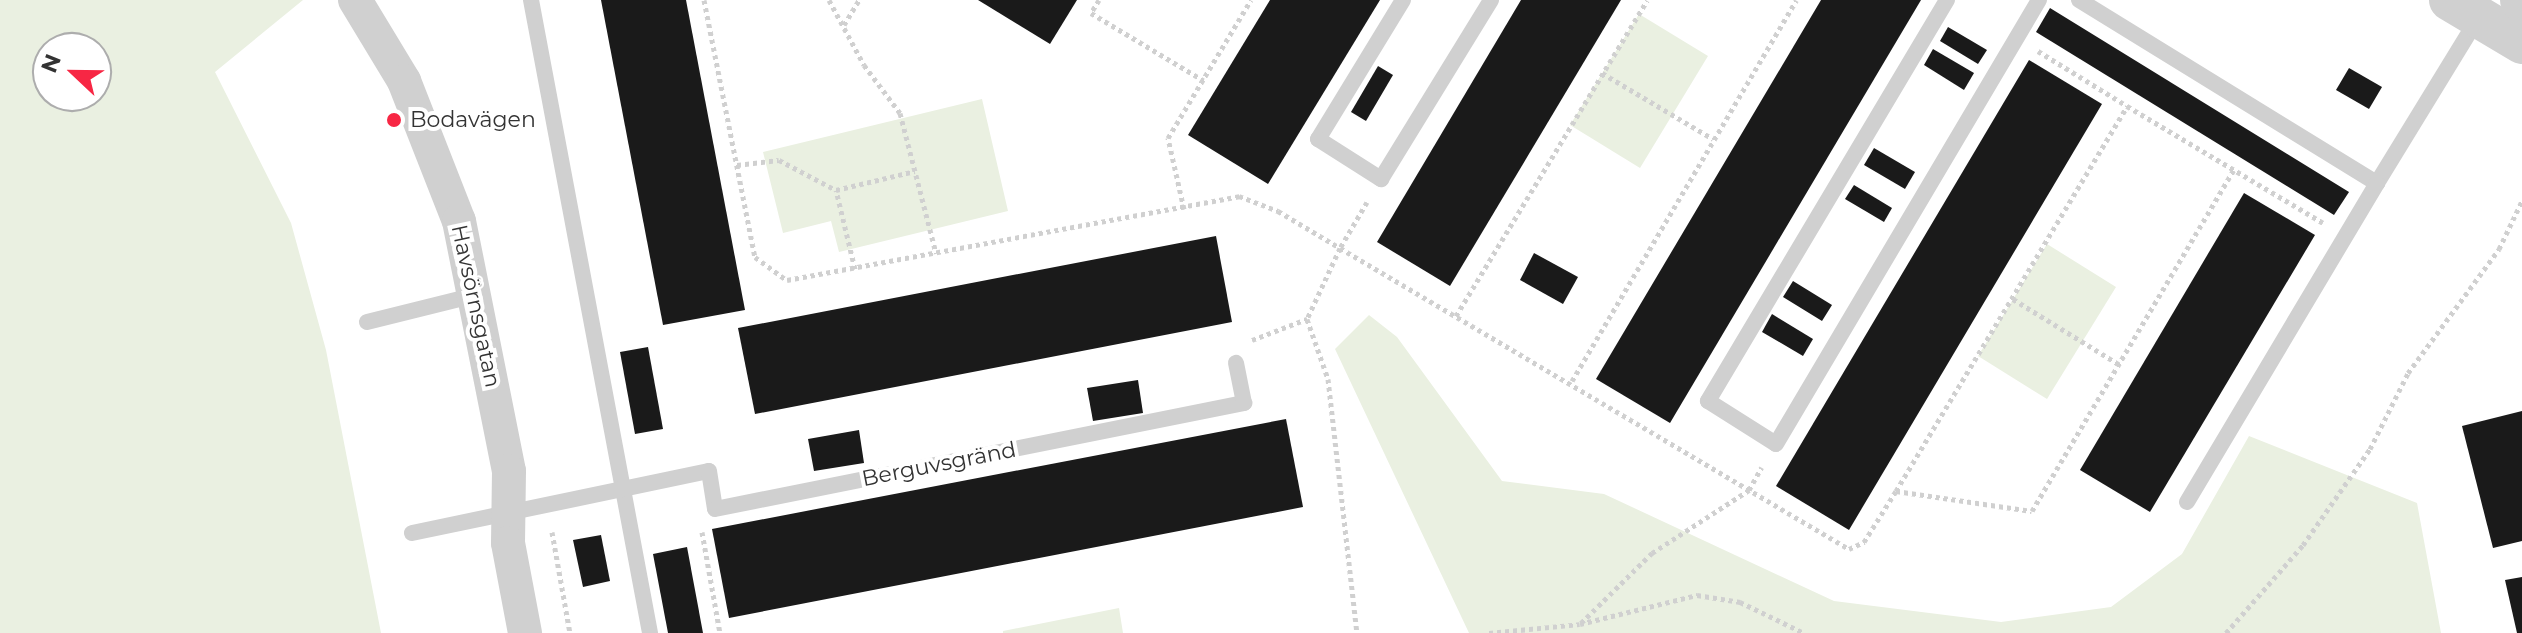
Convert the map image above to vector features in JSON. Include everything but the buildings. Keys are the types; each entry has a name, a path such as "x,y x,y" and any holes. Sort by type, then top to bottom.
{"street":[{"name":"Havsörnsgatan","path":"355,0 404,81 459,221 509,471 508,543 525,633"},
{"path":"2473,6 2522,43"}],"lane":[{"path":"531,0 650,633"},
{"path":"1403,0 1318,139 1381,179 1491,0"},
{"path":"1947,0 1708,401 1776,444 2039,0"},
{"path":"2079,0 2377,183"},
{"path":"2187,502 2377,183 2473,6"},
{"path":"367,322 476,295"},
{"name":"Berguvsgränd","path":"715,509 1244,403 1236,363"},
{"path":"412,533 709,471 715,509"}],"path":[{"path":"704,0 755,257 787,280 1184,209 1239,196 1278,211 1572,381 1849,549 1864,542 2127,106"},
{"path":"829,0 900,113 936,253"},
{"path":"844,25 859,0"},
{"path":"1099,0 1091,13 1203,80"},
{"path":"1184,209 1168,138 1251,0"},
{"path":"1456,316 1647,0"},
{"path":"1572,381 1796,0"},
{"path":"2017,38 2344,236"},
{"path":"1602,73 1713,139"},
{"path":"737,165 779,160 836,190 915,171"},
{"path":"1896,491 2032,511 2234,170"},
{"path":"1357,633 1328,379 1307,319 1340,248 1381,179"},
{"path":"836,190 855,269"},
{"path":"2226,633 2303,545 2370,449 2408,373 2499,249 2522,201"},
{"path":"2013,299 2120,365"},
{"path":"1236,363 1253,338 1307,319"},
{"path":"1580,624 1652,553 1749,490"},
{"path":"715,509 701,528 720,633"},
{"path":"1489,633 1580,624 1697,595 1740,602 1804,633"}],"green space":[{"path":"0,0 303,0 215,72 291,223 326,350 381,633 0,633"},
{"path":"1639,14 1708,56 1640,168 1570,125"},
{"path":"982,99 1008,211 839,252 831,221 783,233 763,152"},
{"path":"2047,244 2116,287 2047,399 1978,356"},
{"path":"1369,315 1397,337 1502,481 1604,494 1834,601 2001,622 2111,607 2182,554 2249,436 2417,503 2441,633 1469,633 1335,349"},
{"path":"1119,608 1123,633 1003,633 1003,631"}],"place":[{"name":"Bodavägen","path":"394,120"}]}
